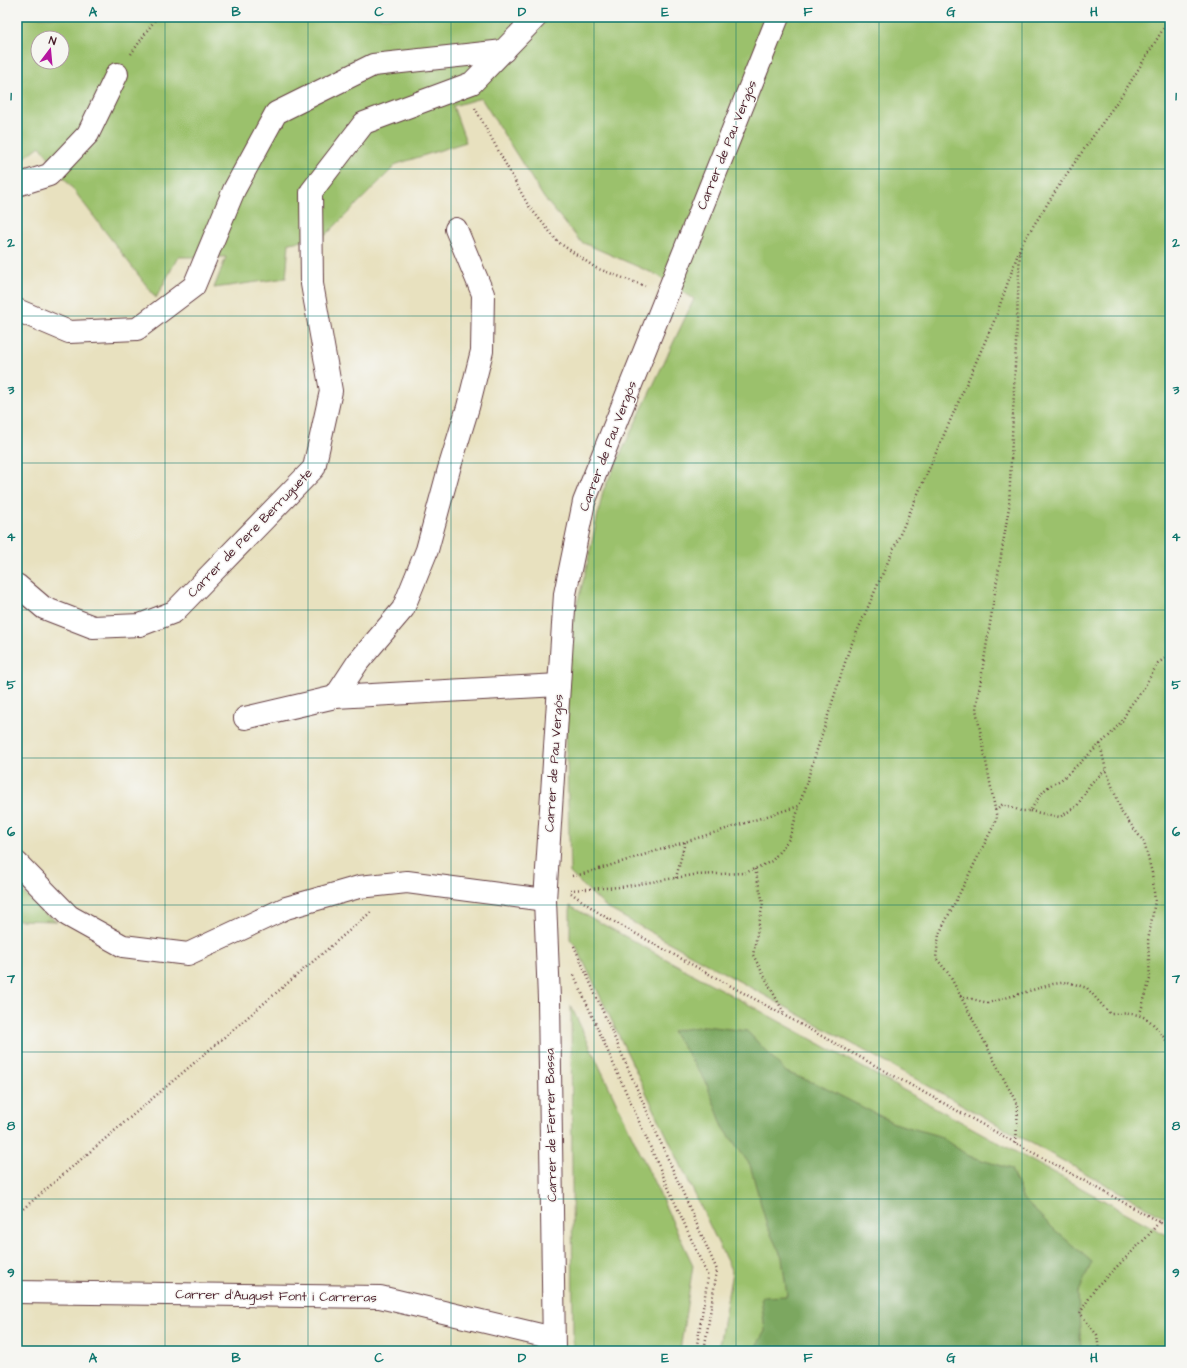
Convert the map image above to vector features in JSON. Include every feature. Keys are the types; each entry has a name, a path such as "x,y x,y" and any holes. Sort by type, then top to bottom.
{"street":[{"name":"Carrer de Pere Berruguete","path":"17,585 44,608 93,627 140,625 174,612 314,468 331,391 312,284 311,192 364,123 472,83 536,17"},
{"name":"Carrer de Pau Vergós","path":"545,900 565,594 584,502 778,17"},
{"path":"17,310 69,332 136,329 194,286 234,190 276,113 373,65 504,51"},
{"path":"17,185 49,176 88,134 118,74"},
{"path":"335,697 358,662 403,609 427,550 468,407 482,351 483,294 456,229"},
{"path":"245,718 335,697 558,685"},
{"path":"17,863 69,916 123,946 188,954 286,908 359,888 407,882 545,900"},
{"name":"Carrer de Ferrer Bassa","path":"545,900 549,998 554,1345"},
{"name":"Carrer d'August Font i Carreras","path":"17,1292 380,1297 554,1345"}],"path":[{"path":"118,74 158,17"},
{"path":"1170,18 1128,86 1064,178 1021,245 995,319 849,650 789,839 772,861 745,873 693,876 621,887 567,891 602,915 1170,1228"},
{"path":"463,86 528,205 558,242 596,268 667,294"},
{"path":"1016,1143 1018,1106 949,974 936,958 939,934 997,818 976,709 1009,507 1021,245"},
{"path":"1030,811 1043,791 1051,784 1061,780 1100,744 1122,721 1158,663 1170,655"},
{"path":"1100,744 1106,770 1122,813 1144,842 1152,873 1155,901 1148,941 1150,979 1140,1014"},
{"path":"995,810 1003,804 1021,811 1030,811 1060,817 1077,806 1091,783 1106,770"},
{"path":"567,876 583,874 799,806"},
{"path":"676,878 685,842"},
{"path":"755,869 763,902 753,955 785,1015"},
{"path":"17,1214 377,907"},
{"path":"573,942 574,949 717,1270 704,1351"},
{"path":"574,974 708,1277 696,1351"},
{"path":"960,996 988,1003 1053,984 1068,982 1088,988 1110,1014 1140,1014 1156,1026 1169,1045 1168,1073 1170,1079"},
{"path":"1170,1128 1170,1147"},
{"path":"1099,1351 1097,1335 1080,1313 1096,1287 1142,1242 1159,1222"}],"green space":[{"path":"17,17 1170,17 1170,1220 607,908 570,873 565,686 573,619 585,574 603,491 694,299 657,275 581,242 544,198 481,98 453,106 466,142 397,164 323,238 289,243 286,278 214,288 226,257 178,257 156,298 40,146 17,163"},
{"path":"17,886 43,913 57,921 17,920"},
{"path":"570,906 1170,1237 1170,1351 718,1351 732,1272 577,948 570,939"},
{"path":"571,1006 693,1265 680,1351 573,1351"},
{"path":"705,1026 747,1031 786,1072 819,1085 894,1123 939,1136 969,1156 1011,1169 1023,1199 1056,1231 1092,1262 1078,1293 1081,1351 753,1351 765,1331 761,1297 787,1296 782,1258 767,1226 750,1165 723,1127 705,1080 672,1031"}]}
